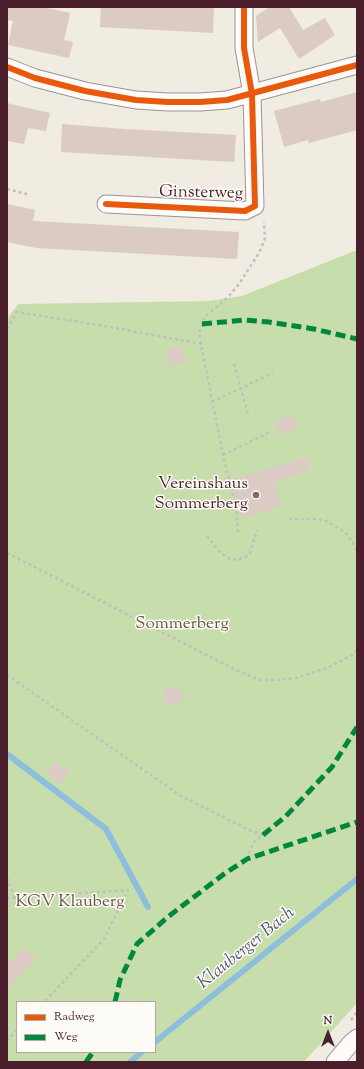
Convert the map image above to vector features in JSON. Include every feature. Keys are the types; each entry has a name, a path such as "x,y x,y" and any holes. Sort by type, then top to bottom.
{"street":[{"name":"Ginsterweg","path":"106,204 245,211 255,206 252,94 244,48 244,7"},
{"path":"7,67 35,78 92,93 136,100 200,102 227,100 357,65"},
{"path":"335,1062 357,1038"}],"path":[{"path":"7,189 30,195"},
{"path":"238,532 236,507 223,455 199,334 206,316 228,297 239,284 259,253 265,239 265,223 255,206"},
{"path":"7,329 17,312 202,344"},
{"path":"234,364 248,414"},
{"path":"212,402 273,374"},
{"path":"223,455 272,431"},
{"path":"289,520 316,519 326,521 345,532 357,550"},
{"path":"207,536 224,555 230,559 238,560 250,553 257,530"},
{"path":"7,553 240,672 260,680 296,678 327,668 352,655 357,650"},
{"path":"7,675 181,796 247,829 263,835 253,843 247,859"},
{"path":"7,878 15,898"},
{"path":"7,898 128,890 104,939 45,1001"},
{"path":"7,1040 16,1031"}],"green space":[{"name":"Sommerberg","path":"357,250 357,1003 304,1062 7,1062 7,319 18,304 209,301 242,296"}],"building":[{"path":"7,7 42,7 70,13 64,40 73,42 69,58 8,45 13,21 7,20"},
{"path":"101,7 214,7 213,33 100,27"},
{"path":"270,7 289,7 303,30 325,18 335,35 299,59 280,28 258,42 256,16"},
{"path":"357,92 357,130 309,143 308,140 284,147 274,111 320,99 321,102"},
{"path":"7,103 50,113 46,131 28,128 24,144 7,141"},
{"path":"62,124 236,135 234,162 61,152"},
{"path":"7,204 35,210 33,221 239,232 237,259 36,248 7,242"},
{"path":"182,346 185,364 169,366 166,349"},
{"path":"291,414 298,427 282,436 274,422"},
{"name":"Vereinshaus Sommerberg","path":"307,457 311,469 275,483 281,507 241,518 230,480"},
{"path":"168,685 185,693 178,708 161,700"},
{"path":"56,761 69,771 60,784 47,774"},
{"path":"25,947 36,958 7,989 7,964"}],"waterway":[{"path":"7,754 106,829 148,907"},
{"name":"Klauberger Bach","path":"156,1041 357,879"},
{"name":"Klauberger Bach","path":"130,1062 141,1053"}],"marked path":[{"path":"202,324 245,320 269,322 314,329 357,339"},
{"path":"263,835 286,816 332,767 357,727"},
{"path":"115,1001 120,980 137,944 169,916 224,874 247,859 357,822"},
{"path":"86,1062 92,1053"}],"cycle path":[{"path":"106,204 245,211 255,206 252,94 244,48 244,7"},
{"path":"7,67 35,78 85,91 136,100 200,102 227,100 357,65"}],"place":[{"name":"Vereinshaus Sommerberg","path":"256,495"}],"park label":[{"name":"KGV Klauberg","path":"70,903"}]}
